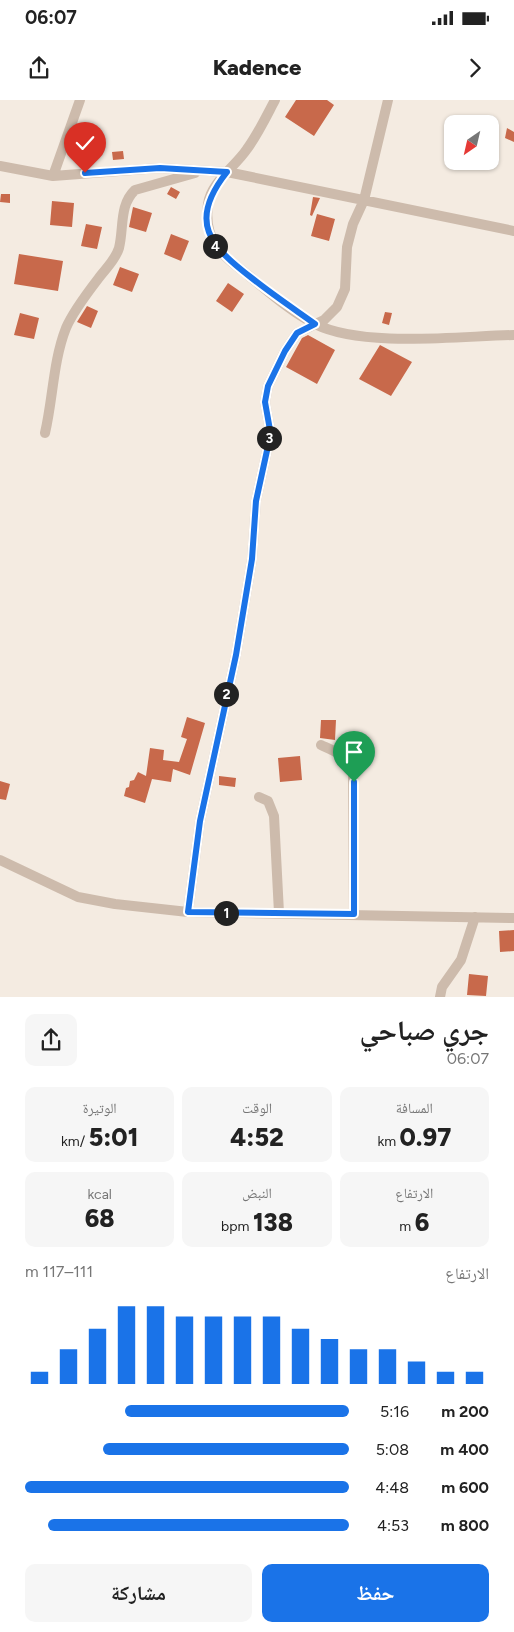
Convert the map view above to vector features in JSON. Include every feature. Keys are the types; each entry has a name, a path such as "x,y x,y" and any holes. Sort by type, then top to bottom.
{"street":[{"path":"53,176 80,100"},
{"path":"275,100 246,151 214,189 208,202 210,234 216,248 276,297 315,324 337,332 381,338 514,335"},
{"path":"188,912 200,821 236,655 252,559 256,501 269,438 265,402 268,386 285,351 297,333 324,320 337,307 345,289 347,247 352,224 364,200 388,100"},
{"path":"0,166 53,176 160,168 227,172 514,231"},
{"path":"45,433 51,409 54,376 66,328 73,314 114,258 119,248 123,215 130,195 136,190 150,185 206,170"},
{"path":"321,745 341,754 353,768 354,914"},
{"path":"259,796 268,801 274,816 279,913"},
{"path":"0,860 78,897 115,904 188,912 514,918"},
{"path":"440,997 442,987 461,960 474,917"}],"building":[{"path":"296,100 327,100 334,105 314,136 285,117"},
{"path":"507,128 514,132 514,142 505,138"},
{"path":"123,151 124,159 113,160 112,152"},
{"path":"171,187 180,192 176,199 167,194"},
{"path":"1,194 10,194 10,203 0,202"},
{"path":"313,197 320,198 312,216 310,215"},
{"path":"52,201 74,203 72,227 50,225"},
{"path":"133,207 152,213 146,232 129,227"},
{"path":"317,214 335,219 329,241 311,236"},
{"path":"86,224 102,227 97,249 81,246"},
{"path":"171,234 189,241 181,261 164,254"},
{"path":"19,254 63,261 58,291 14,284"},
{"path":"120,267 139,274 132,292 113,285"},
{"path":"228,283 244,294 232,312 216,301"},
{"path":"87,306 98,311 91,328 77,322"},
{"path":"385,312 392,313 389,325 382,323"},
{"path":"20,313 39,318 34,339 14,335"},
{"path":"308,335 335,350 317,384 286,367 302,338"},
{"path":"380,345 412,362 391,396 359,379"},
{"path":"187,717 205,723 190,775 173,769 171,782 152,779 145,803 124,796 130,781 134,780 138,772 146,776 150,748 164,750 163,760 179,762 187,739 181,737"},
{"path":"321,720 336,720 335,740 320,738"},
{"path":"300,756 302,780 280,782 278,758"},
{"path":"219,776 236,778 235,787 219,785"},
{"path":"0,781 10,784 6,800 0,799"},
{"path":"514,930 514,951 500,952 499,931"},
{"path":"469,974 488,976 486,996 467,995"}],"route":[{"path":"85,173 160,168 227,172 214,189 208,202 207,219 210,234 216,248 276,297 315,324 297,333 274,371 268,386 265,402 270,430 256,501 252,559 236,655 200,821 188,912 354,914 354,782"}]}
